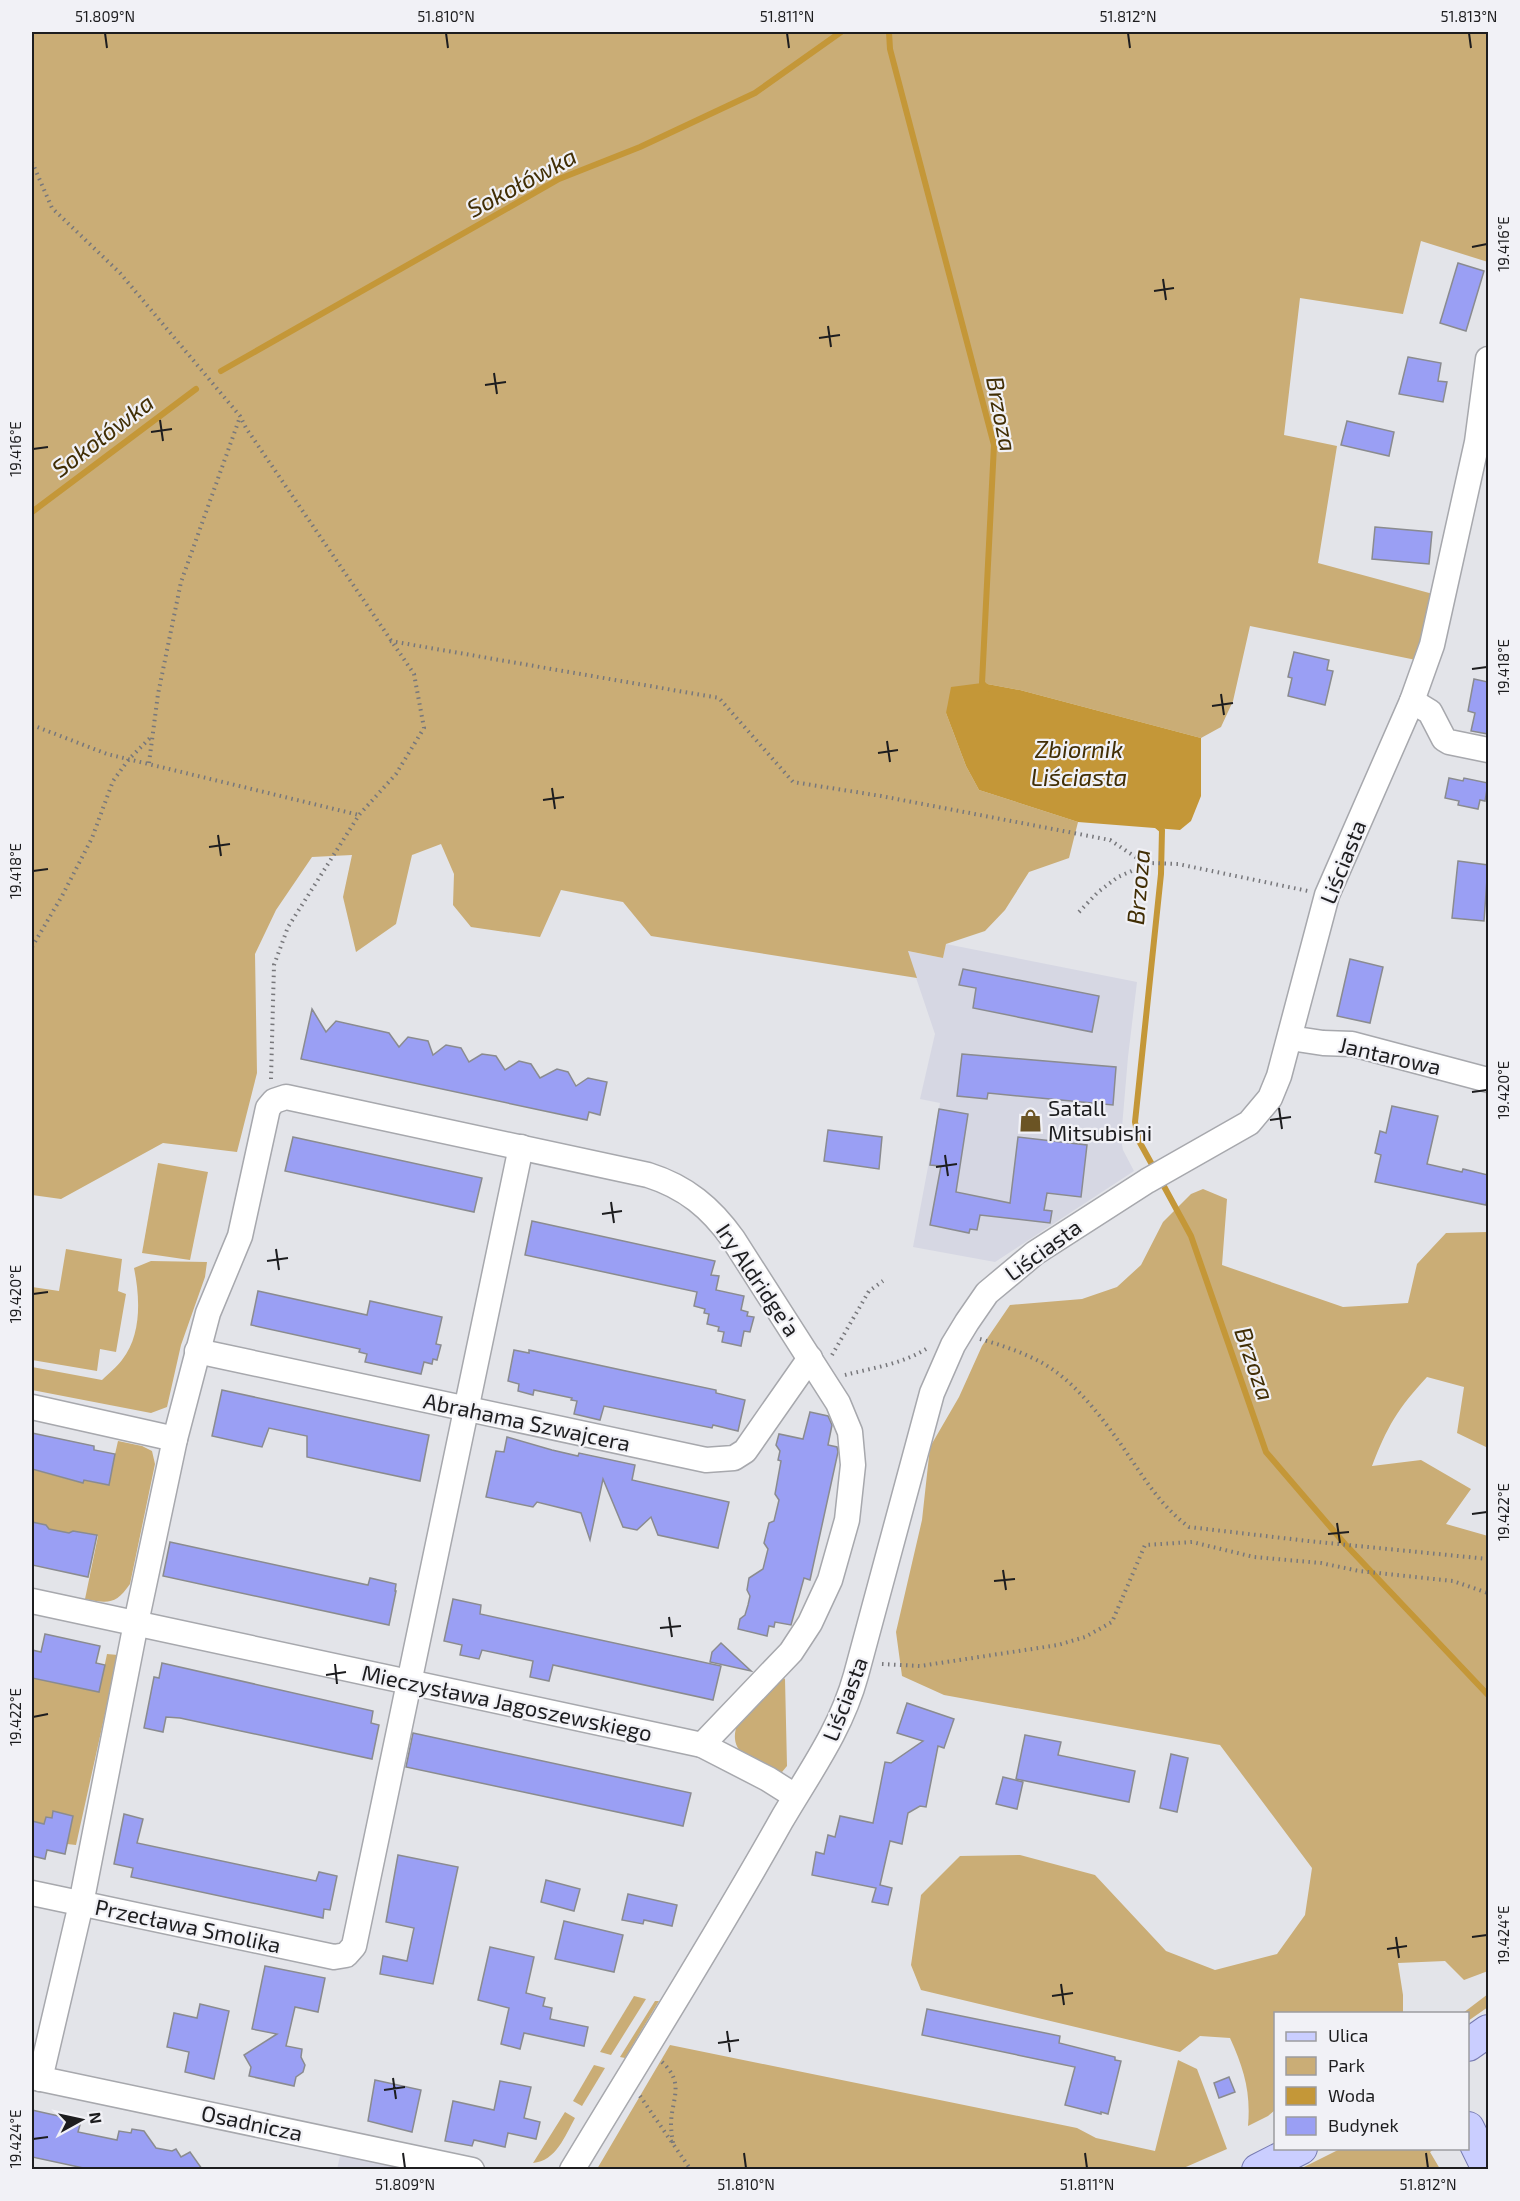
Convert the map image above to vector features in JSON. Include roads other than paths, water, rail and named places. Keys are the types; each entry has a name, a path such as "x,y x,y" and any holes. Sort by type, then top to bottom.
{"main road":[{"path":"1469,2044 1488,2031"},
{"path":"1469,2132 1488,2169"},
{"path":"1258,2169 1297,2150"}],"street":[{"name":"Liściasta","path":"572,2169 762,1856 795,1796 826,1750 852,1691 932,1393 961,1333 987,1293 1035,1253 1147,1181 1249,1123 1270,1098 1290,1038 1327,895 1412,701 1432,645 1483,444 1488,359"},
{"path":"1412,701 1427,708 1444,739 1488,750"},
{"name":"Jantarowa","path":"1290,1038 1352,1044 1488,1080"},
{"name":"Iry Aldridge’a","path":"197,1351 208,1313 240,1236 268,1108 274,1101 286,1097 648,1175 675,1185 697,1198 728,1232 819,1361 843,1413 850,1432 853,1452 848,1511 837,1562 818,1610 791,1652 702,1746"},
{"path":"409,1683 521,1147"},
{"path":"36,2078 81,1904 136,1623 175,1439 197,1351"},
{"name":"Abrahama Szwajcera","path":"197,1351 706,1460 734,1458 745,1451 819,1361"},
{"path":"32,1407 175,1439"},
{"name":"Mieczysława Jagoszewskiego","path":"32,1601 702,1746 768,1779 795,1796"},
{"name":"Przecława Smolika","path":"32,1893 334,1957 346,1955 354,1946 409,1683"},
{"name":"Osadnicza","path":"36,2078 472,2169"}],"water":[{"name":"Zbiornik Liściasta","path":"982,683 1020,690 1201,738 1201,796 1191,821 1180,830 1078,822 979,790 966,766 946,713 951,687"}],"waterway":[{"name":"Sokołówka","path":"221,371 559,179 640,147 755,93 841,32"},
{"name":"Brzoza","path":"889,32 890,49 994,445 982,683 988,689"},
{"name":"Sokołówka","path":"32,512 196,389"},
{"name":"Brzoza","path":"1155,824 1162,830 1161,874 1135,1122 1139,1141 1155,1170"},
{"name":"Brzoza","path":"1160,1179 1191,1236 1266,1452 1345,1544 1488,1695"}],"place":[{"name":"Satall Mitsubishi","path":"1030,1121"}]}
